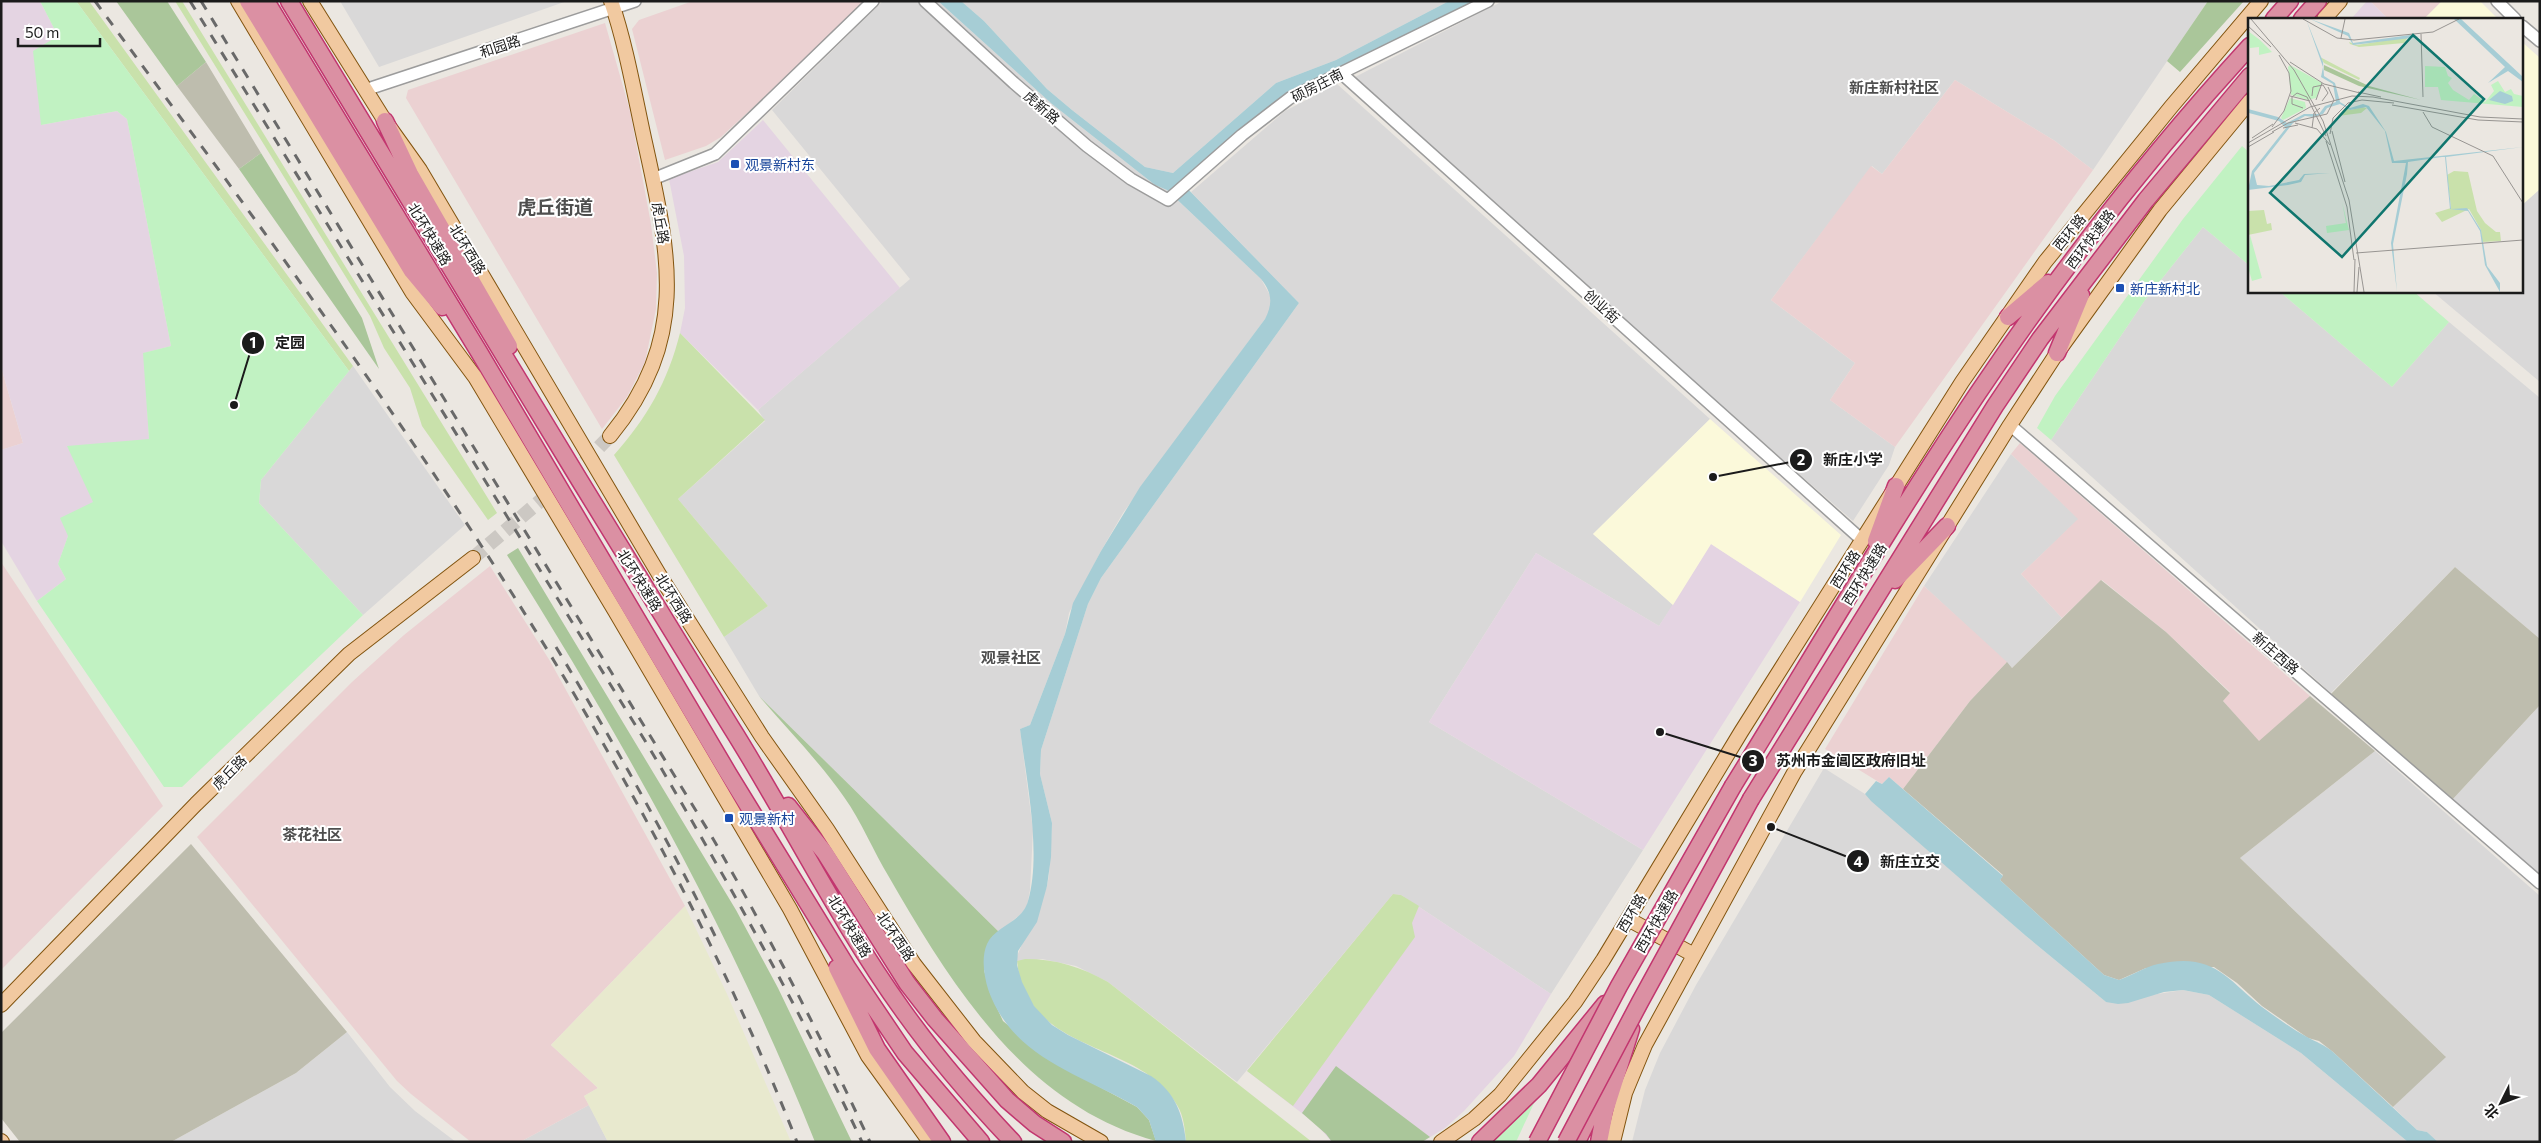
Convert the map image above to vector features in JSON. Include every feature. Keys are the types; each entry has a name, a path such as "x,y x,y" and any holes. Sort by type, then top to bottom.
{"highway":[{"path":"248,1 412,271 479,352"},
{"name":"北环快速路","path":"266,1 479,352 728,773 801,892 893,1037 981,1142"},
{"name":"北环快速路","path":"289,1 546,428 748,753 891,994 936,1054 1014,1142"},
{"path":"2275,18 2290,1"},
{"path":"2303,18 2318,1"},
{"name":"西环快速路","path":"1537,1142 1619,986 1733,786 1978,393 2071,264 2184,120 2248,48"},
{"name":"西环快速路","path":"1566,1142 1751,799 1994,406 2040,339 2090,273 2201,132 2248,78"},
{"path":"384,121 410,174 504,336 546,428"},
{"path":"2008,316 2071,264"},
{"path":"2057,353 2090,273"},
{"path":"1865,572 1896,486"},
{"path":"1870,607 1947,526"},
{"path":"748,753 825,853 907,983 935,1019 1007,1100 1035,1124 1063,1142"},
{"path":"801,892 867,1031 886,1064 942,1142"},
{"path":"1480,1142 1539,1085 1619,986"},
{"path":"1599,1142 1605,1111 1640,1002"},
{"path":"1577,1142 1629,1034"}],"main road":[{"path":"238,1 412,292 475,377 605,594 790,909 868,1056 930,1142"},
{"name":"北环西路","path":"310,1 384,121 420,170 666,585 762,737 827,829 914,964 974,1041 1023,1092 1047,1111 1101,1142"},
{"name":"西环路","path":"1441,1142 1474,1119 1514,1080 1575,1002 1628,919 1741,732 1943,411 2008,316 2050,255 2171,106 2261,1"},
{"path":"2325,18 2340,1"},
{"name":"虎丘路","path":"610,436 641,393 657,357 664,329 668,299 667,270 653,179 613,5"},
{"path":"1613,1142 1618,1115 1645,1045 1795,771 2010,425 2057,353 2160,210 2248,103"},
{"name":"虎丘路","path":"1,1005 196,804 349,654 473,558"},
{"path":"1628,919 1694,955"}],"street":[{"name":"和园路","path":"365,90 613,5 635,1"},
{"path":"653,179 715,154 873,1"},
{"name":"虎新路","path":"925,1 1014,83 1087,146 1131,179 1170,199"},
{"name":"硕房庄南","path":"1170,199 1242,135 1290,98 1488,1"},
{"path":"2497,1 2514,18"},
{"path":"2524,28 2540,41"},
{"name":"创业街","path":"1341,73 1862,540"},
{"name":"新庄西路","path":"2010,425 2540,883"}],"shaded area":[{"path":"1,1 40,1 58,36 41,125 117,111 127,119 171,346 144,353 149,439 93,502 68,536 58,564 66,579 37,601 1,541 1,450 23,443 1,367"},
{"path":"340,1 567,1 379,67"},
{"path":"693,1 868,1 721,137 706,146 665,160 632,29 639,20"},
{"path":"883,1 938,1 1052,104 1155,185 1167,190 1261,279 1271,297 1270,311 1265,319 1123,513 1069,613 1065,634 1030,725 1020,729 1033,830 1030,890 1027,906 1022,913 999,932 759,696 724,637 768,606 678,499 765,421 758,410 910,279 772,110"},
{"path":"961,1 1449,1 1336,60 1276,83 1173,173 1145,167 1072,110 1047,89 984,21"},
{"path":"1503,1 2208,1 2093,170 2055,141 1955,80 1882,174 1872,166 1771,300 1855,363 1830,400 1895,447 1889,465 1853,521 1702,389 1355,77"},
{"path":"2367,1 2370,1 2387,18 2352,18"},
{"path":"2370,1 2442,1 2425,18 2387,18"},
{"path":"2442,1 2480,1 2497,18 2425,18"},
{"path":"605,23 630,111 651,224 657,273 656,309 645,362 627,397 602,429 406,98 408,90"},
{"path":"2524,44 2540,58 2540,189 2524,203"},
{"path":"206,62 261,153 239,169 177,86"},
{"path":"1955,80 2055,141 2093,170 1895,447 1830,400 1855,363 1771,300 1871,166 1882,174"},
{"path":"1337,84 1710,419 1593,534 1673,605 1659,626 1536,553 1429,722 1643,850 1551,994 1401,895 1393,894 1237,1082 1108,982 1076,966 1042,959 1017,961 1017,956 1047,886 1049,875 1052,823 1040,774 1041,750 1088,604 1101,578 1299,303 1191,192 1285,111"},
{"path":"763,120 900,288 758,410 680,333 685,308 684,256 669,179 718,162"},
{"path":"2540,189 2540,382 2433,292 2524,292 2524,203"},
{"path":"2203,227 2248,264 2248,292 2280,292 2392,387 2449,322 2540,398 2540,639 2455,567 2331,693 2051,440 2145,300"},
{"path":"353,366 465,525 363,615 259,503 261,480"},
{"path":"1,367 23,443 1,450"},
{"path":"1710,419 1841,535 1800,602 1711,544 1673,605 1593,534"},
{"path":"2020,443 2310,696 2259,742 2223,701 2230,692 2166,632 2102,580 2062,618 2021,574 2078,519 2011,454"},
{"path":"2011,454 2079,519 2021,574 2062,618 2012,668 1924,586"},
{"path":"1711,544 1800,602 1643,850 1429,722 1536,553 1659,626"},
{"path":"1,562 163,806 1,970"},
{"path":"490,566 550,661 685,906 551,1045 598,1088 584,1096 589,1105 520,1142 471,1142 397,1081 197,837 352,682 404,635"},
{"path":"2455,567 2540,639 2540,705 2452,800 2331,694"},
{"path":"2101,580 2166,632 2230,693 2223,701 2259,741 2310,696 2375,751 2240,858 2446,1057 2393,1107 2319,1041 2308,1038 2262,1006 2237,983 2214,967 2146,968 2119,980 2104,975 2000,880 2003,875 1903,789 1970,701 2007,662 2012,668"},
{"path":"1924,586 2007,662 1970,701 1903,789 1889,777 1882,784 1825,749"},
{"path":"2540,705 2540,879 2452,800"},
{"path":"2375,751 2540,896 2540,1142 2438,1142 2427,1132 2417,1130 2393,1107 2445,1056 2240,858"},
{"path":"1824,768 1865,794 2026,936 2106,1002 2183,990 2209,995 2301,1053 2408,1142 1632,1142 1645,1090 1660,1053 1696,985"},
{"path":"191,844 347,1032 296,1073 171,1142 20,1142 1,1118 1,1033"},
{"path":"1393,894 1401,895 1551,994 1514,1056 1464,1111 1445,1128 1422,1142 1332,1142 1316,1124 1247,1071"},
{"path":"347,1032 390,1087 415,1111 456,1142 171,1142 296,1073"},
{"path":"589,1105 608,1142 520,1142"}],"green space":[{"path":"40,1 76,1 349,371 261,480 259,503 363,615 182,787 164,787 37,601 66,579 58,564 68,536 60,518 93,502 67,446 149,439 143,353 171,346 127,119 117,111 41,125 33,51 58,36"},
{"path":"76,1 89,1 353,366 349,371"},
{"path":"116,1 167,1 206,62 177,86"},
{"path":"175,1 182,1 497,513 488,520 422,426 410,388 384,348 370,316"},
{"path":"2208,1 2244,1 2180,72 2167,61"},
{"path":"2242,146 2248,151 2248,264 2203,227 2145,300 2051,440 2037,428 2055,396 2183,219"},
{"path":"261,153 362,318 379,369 239,169"},
{"path":"2280,292 2414,292 2449,322 2392,387"},
{"path":"680,333 765,420 678,499 768,606 724,637 614,455 637,427 655,398 663,383"},
{"path":"518,548 736,910 778,988 852,1142 815,1142 783,1065 713,915 635,769 507,555"},
{"path":"759,696 999,932 992,937 984,970 990,993 1003,1021 1051,1061 1137,1107 1149,1120 1156,1141 1110,1124 1068,1100 1031,1071 997,1037 939,959 883,867 844,797 814,758"},
{"path":"1393,894 1401,895 1419,906 1412,923 1415,937 1293,1106 1247,1071"},
{"path":"685,906 727,994 791,1142 608,1142 584,1096 598,1088 551,1045"},
{"path":"1025,959 1058,962 1088,972 1108,982 1312,1142 1186,1142 1184,1123 1179,1109 1160,1084 1138,1068 1062,1031 1041,1014 1025,992 1017,961"},
{"path":"1336,1066 1430,1137 1422,1142 1332,1142 1326,1134 1302,1113"},
{"path":"1540,1090 1516,1142 1484,1142"}],"water":[{"path":"938,1 961,1 984,21 1047,89 1072,110 1145,167 1173,173 1276,83 1336,60 1449,1 1478,1 1284,95 1181,182 1299,303 1101,578 1088,604 1041,750 1040,774 1052,823 1051,857 1047,886 1037,922 1018,951 1017,965 1022,982 1034,1006 1052,1025 1068,1035 1151,1076 1166,1089 1180,1113 1186,1142 1156,1142 1149,1120 1137,1107 1071,1073 1030,1048 1013,1032 999,1012 988,989 984,955 991,938 1020,914 1028,901 1034,861 1032,815 1020,729 1030,725 1065,634 1073,603 1101,551 1140,487 1265,319 1270,303 1269,293 1261,279 1167,190 1155,185 1052,104"},
{"path":"1889,777 2003,876 2000,880 2104,975 2119,980 2153,965 2177,961 2192,961 2205,964 2217,970 2278,1019 2301,1034 2324,1045 2417,1130 2427,1132 2438,1142 2408,1142 2301,1053 2209,995 2183,990 2164,992 2128,1003 2106,1002 2026,936 1871,801 1865,794 1876,781 1882,784"}],"tunnel":[{"path":"473,558 579,468 610,436"}],"railway":[{"path":"95,1 390,410 484,549 572,691 655,837 730,987 797,1142"},
{"path":"190,1 647,744 759,940 812,1040 862,1142"},
{"path":"201,1 712,837 794,988 870,1142"},
{"path":"556,647 640,793 718,942"}],"place":[{"name":"观景新村东","path":"735,164"},
{"name":"新庄新村北","path":"2120,288"},
{"name":"定园","path":"234,405"},
{"name":"新庄小学","path":"1713,477"},
{"name":"苏州市金阊区政府旧址","path":"1660,732"},
{"name":"观景新村","path":"729,818"},
{"name":"新庄立交","path":"1771,827"}],"district":[{"name":"新庄新村社区","path":"1894,87"},
{"name":"虎丘街道","path":"555,206"},
{"name":"观景社区","path":"1011,657"},
{"name":"茶花社区","path":"312,834"}]}
